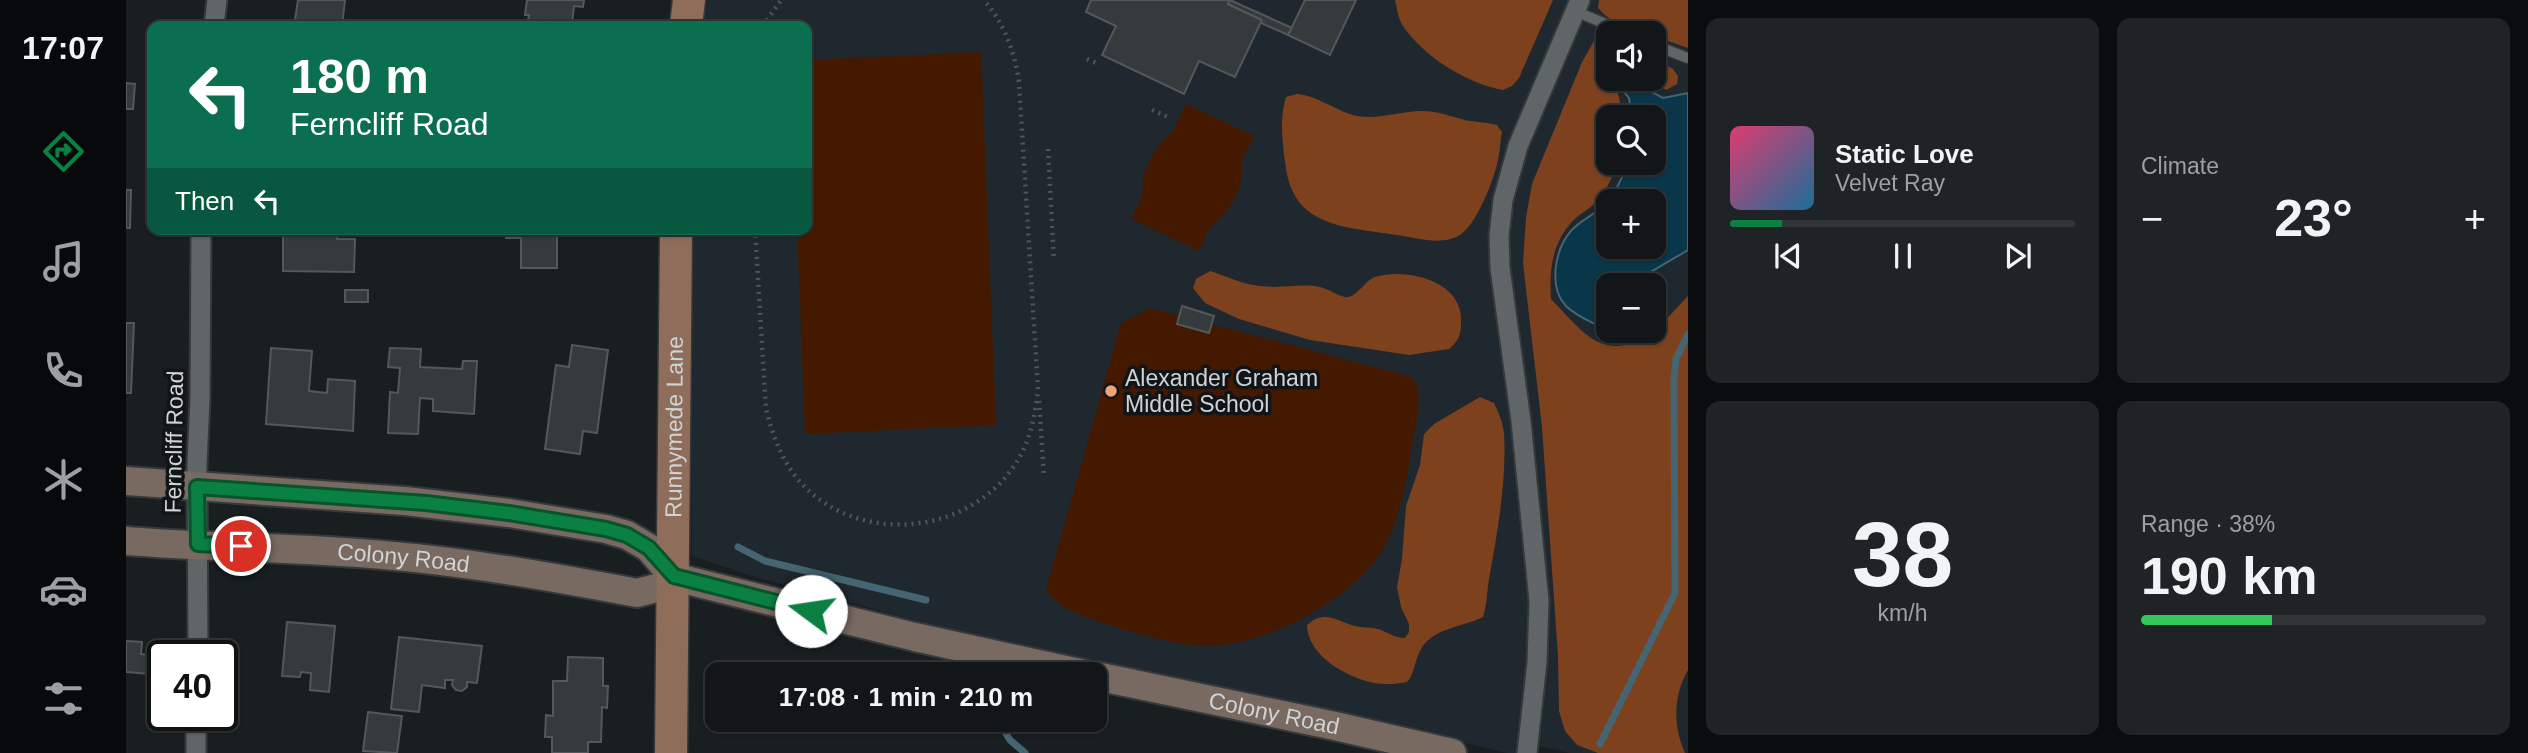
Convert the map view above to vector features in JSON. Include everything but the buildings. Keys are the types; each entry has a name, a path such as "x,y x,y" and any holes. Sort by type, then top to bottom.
{"main road":[{"path":"687,21 689,0"},
{"name":"Runnymede Lane","path":"671,753 676,235"}],"street":[{"path":"215,21 217,0"},
{"path":"1527,753 1537,662 1538,601 1521,421 1500,268 1499,236 1503,200 1518,146 1577,5"},
{"name":"Ferncliff Road","path":"198,640 201,235"},
{"path":"126,481 417,502 509,513 606,529 627,535 649,548 674,576 915,637 1029,662"},
{"name":"Colony Road","path":"126,541 381,555 469,564 637,593 664,586 674,576"},
{"name":"Colony Road","path":"1107,678 1452,753"},
{"path":"196,731 196,753"}],"lane":[{"path":"1577,5 1606,21"},
{"path":"1666,50 1688,58"}],"path":[{"path":"766,21 781,0"},
{"path":"984,0 1006,33 1014,54 1019,82 1044,477"},
{"path":"1087,59 1096,63"},
{"path":"1152,110 1168,117"},
{"path":"1048,149 1054,261"},
{"path":"755,235 766,409 772,433 783,457 797,477 835,509 871,522 909,525 933,522 956,514 979,501 1007,475 1028,440 1038,390"}],"shaded area":[{"name":"Alexander Graham Middle School","path":"704,0 1688,0 1688,753 1570,753 1538,746 1537,753 1507,753 1352,715 1107,664 1107,662 1043,651 925,623 748,575 692,556 690,235 812,235 812,21 700,21"},
{"path":"1395,0 1553,0 1519,78 1512,86 1503,90 1461,75 1422,48 1403,26"},
{"path":"1599,0 1688,0 1688,48 1666,40 1666,21 1613,21 1598,8"},
{"path":"1596,40 1596,91 1618,91 1620,105 1596,105 1596,175 1613,175 1605,189 1596,189 1596,202 1574,220 1560,239 1551,268 1551,299 1575,324 1596,340 1596,343 1620,346 1633,343 1666,343 1666,319 1688,296 1688,670 1676,711 1678,732 1685,753 1598,753 1577,745 1565,731 1559,711 1558,656 1542,427 1523,263 1526,217 1532,184 1582,62"},
{"path":"981,52 996,425 805,434 797,235 812,235 812,60"},
{"path":"1666,65 1678,76 1677,84 1666,90"},
{"path":"1297,94 1357,116 1373,117 1428,111 1497,125 1502,132 1495,172 1478,213 1466,230 1453,238 1429,240 1353,229 1324,220 1312,213 1301,204 1293,192 1284,155 1284,104 1286,97"},
{"path":"1186,104 1254,136 1241,161 1242,179 1235,198 1224,214 1210,227 1199,251 1131,219 1142,196 1143,177 1150,159 1160,143 1173,131"},
{"path":"1210,271 1255,285 1313,286 1345,297 1353,295 1375,277 1388,274 1417,276 1431,280 1453,296 1459,308 1460,334 1449,349 1409,355 1310,340 1239,319 1205,303 1193,288 1196,279"},
{"path":"1150,308 1412,377 1416,384 1419,401 1405,484 1395,523 1384,547 1371,566 1333,600 1310,614 1261,636 1214,646 1169,641 1081,615 1060,604 1046,590 1121,323"},
{"path":"1480,397 1494,403 1503,426 1505,451 1501,507 1483,617 1432,637 1420,651 1407,682 1378,684 1352,676 1321,655 1309,636 1307,625 1313,620 1325,617 1405,638 1409,632 1409,624 1401,607 1397,587 1406,506 1420,465 1424,434 1434,424"}],"water":[{"path":"1623,91 1650,91 1663,98 1688,93 1688,250 1649,273 1596,273 1596,324 1566,306 1557,289 1555,279 1558,258 1565,239 1575,227 1596,211 1596,259 1666,259 1666,189 1616,189 1623,175 1666,175 1666,105 1630,105"}],"waterway":[{"path":"1600,744 1675,593 1674,378 1676,359 1688,334"},
{"path":"738,547 765,561 926,600"},
{"path":"1005,732 1025,753"}],"place":[{"name":"Alexander Graham Middle School","path":"1111,391"}],"route":[{"path":"241,546 198,544 197,487 426,503 618,531 649,548 674,576 811,611"}]}
